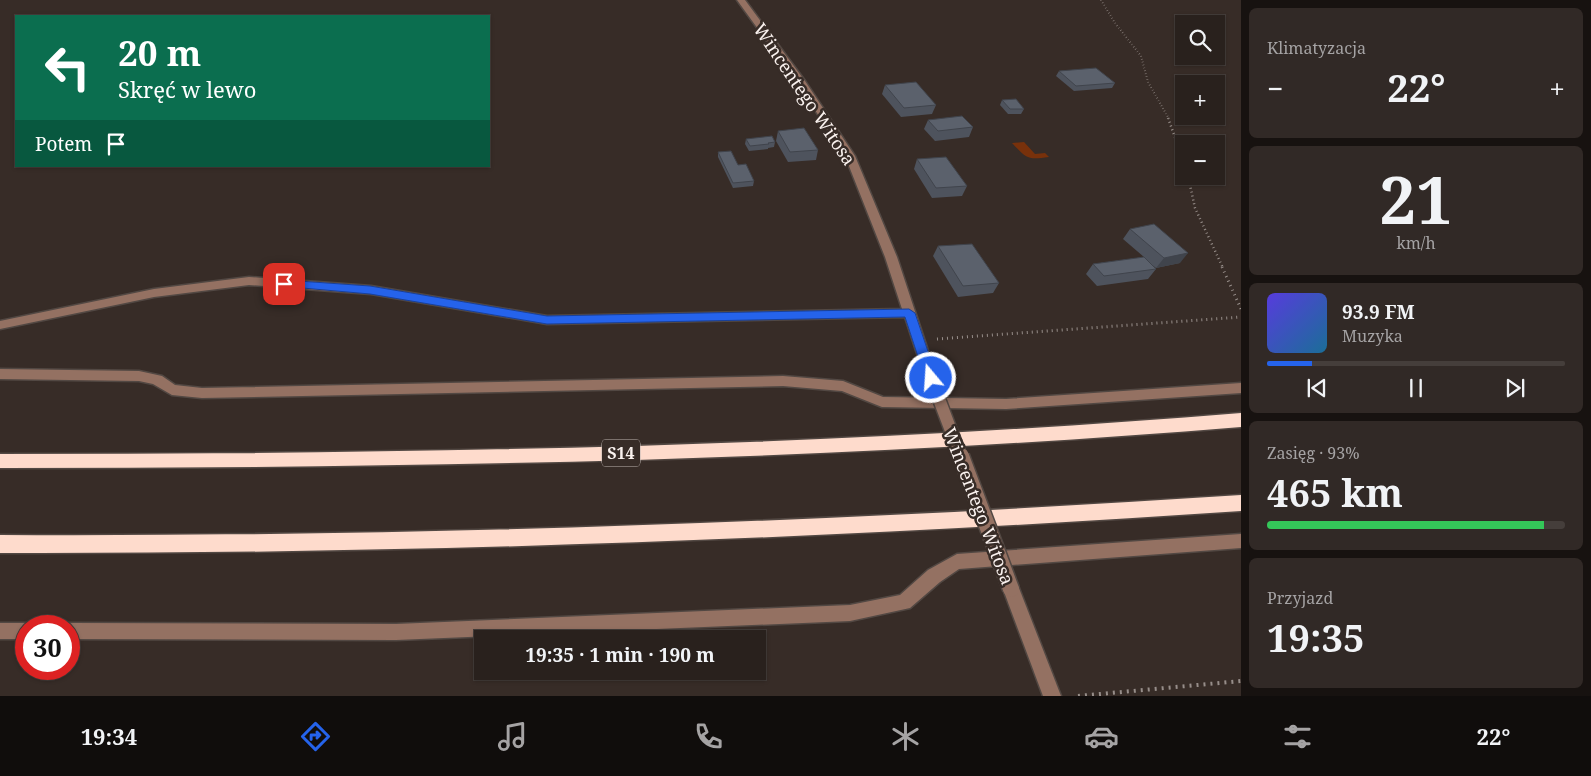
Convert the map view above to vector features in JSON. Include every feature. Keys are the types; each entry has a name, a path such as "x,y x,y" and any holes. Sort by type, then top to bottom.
{"highway":[{"name":"S14","path":"0,461 312,461 554,456 1070,434 1241,420"},
{"path":"0,544 179,546 550,538 914,524 1241,502"}],"street":[{"name":"Wincentego Witosa","path":"741,0 802,83 850,156 891,257 931,378 1052,696"},
{"path":"0,325 154,294 249,281 370,290 547,320 909,313"},
{"path":"0,374 139,376 157,380 172,390 202,393 783,381 843,386 882,402 1006,404 1241,388"},
{"path":"80,631 396,632 850,612 904,602 934,576 957,562 1241,541"},
{"path":"0,631 15,631"}],"path":[{"path":"1100,0 1115,23 1139,52 1148,82 1172,125 1175,135"},
{"path":"1190,185 1195,208 1241,310"},
{"path":"919,340 1241,317"},
{"path":"1078,696 1241,681"}],"shaded area":[{"path":"1024,142 1035,154 1045,153 1049,157 1028,157 1012,143"}],"building":[{"path":"1096,68 1115,83 1076,86 1059,71"},
{"path":"916,82 936,105 904,108 885,85"},
{"path":"1016,99 1024,109 1010,109 1002,100"},
{"path":"962,116 973,127 938,131 928,120"},
{"path":"804,128 818,150 790,152 778,131"},
{"path":"772,136 775,142 769,144 750,146 746,139"},
{"path":"731,151 738,165 746,164 754,181 733,183 718,152"},
{"path":"946,157 967,186 936,188 917,159"},
{"path":"1154,224 1188,253 1164,258 1130,229"},
{"path":"972,244 999,283 963,286 938,246"},
{"path":"1144,257 1156,269 1104,276 1093,264"}],"route":[{"path":"284,284 370,290 547,320 909,313 931,378"}]}
